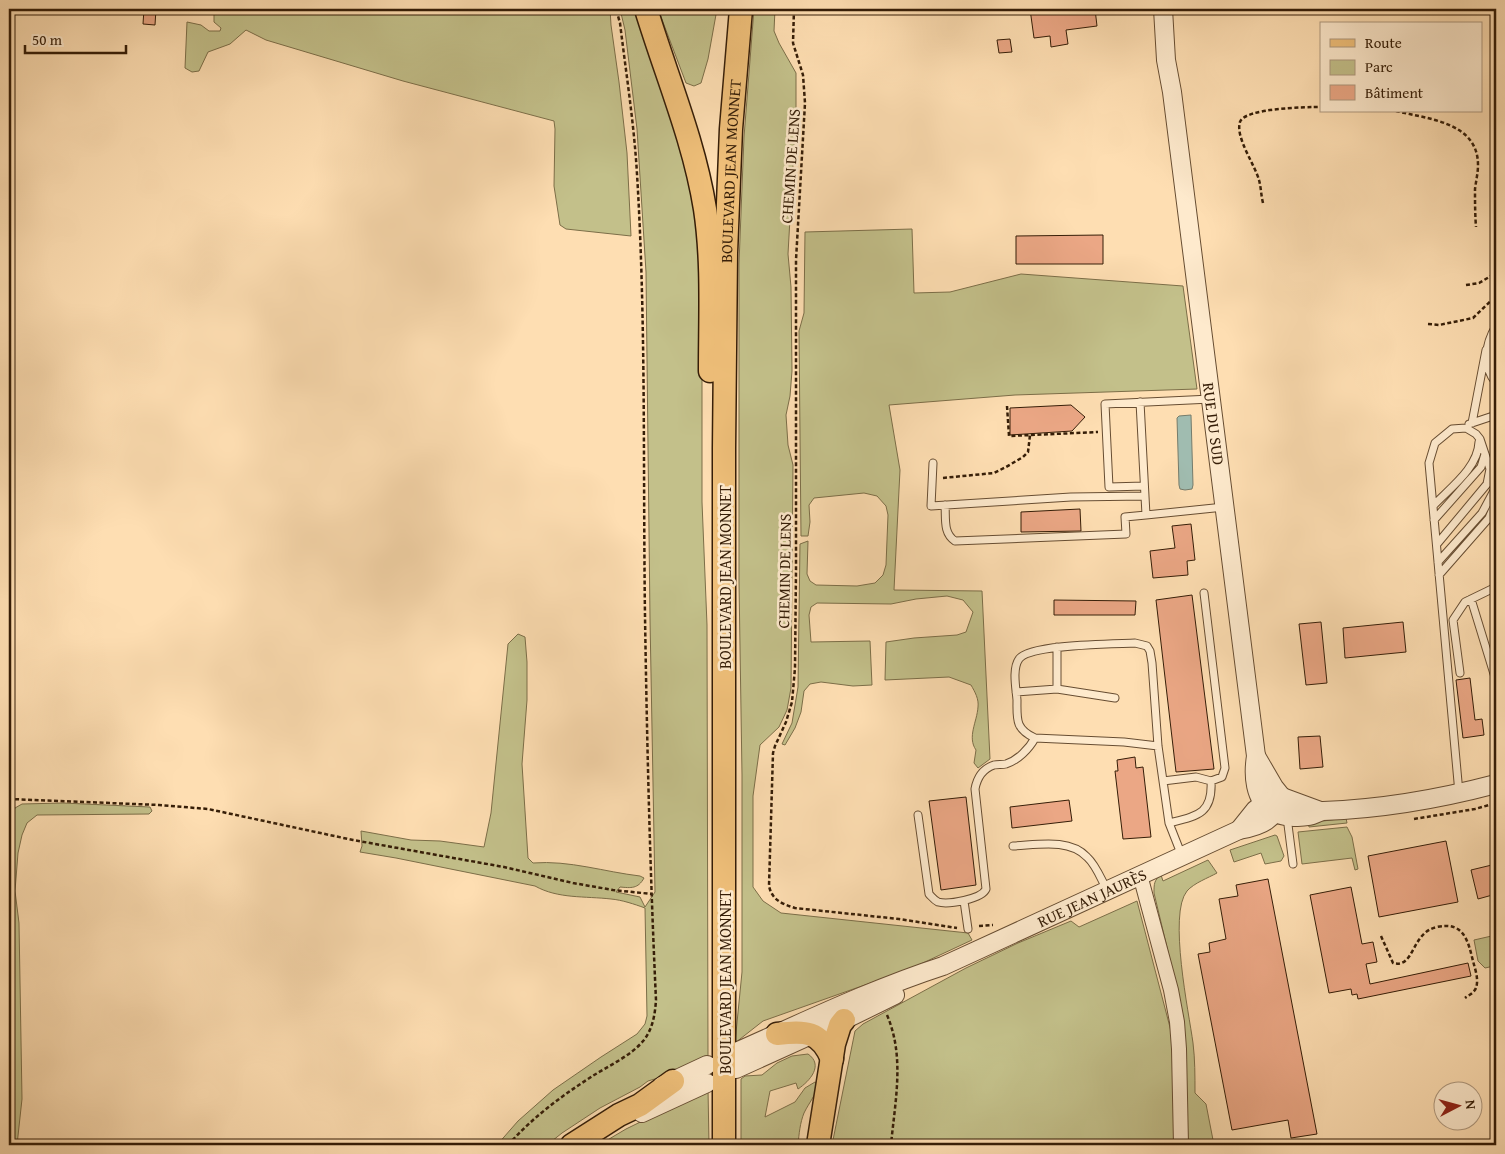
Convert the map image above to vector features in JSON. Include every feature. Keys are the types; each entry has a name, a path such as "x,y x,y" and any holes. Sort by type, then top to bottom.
{"main road":[{"path":"646,9 692,156 702,194 707,226 710,308 710,504 715,604"},
{"name":"BOULEVARD JEAN MONNET","path":"716,1145 715,604 717,317 719,189 725,81 732,9"},
{"name":"BOULEVARD JEAN MONNET","path":"724,1145 724,449 726,253 731,129 741,9"},
{"path":"818,1145 834,1044 840,1025 844,1020"},
{"path":"777,1034 802,1032 812,1034 822,1040 828,1048 832,1059"},
{"path":"572,1145 619,1115 640,1105 673,1081"}],"street":[{"name":"RUE DU SUD","path":"1163,9 1166,60 1172,92 1212,399 1256,756 1255,764 1270,805"},
{"name":"RUE DU SUD","path":"1172,9 1172,92"},
{"name":"RUE DU SUD","path":"1256,756 1274,787 1270,805"},
{"name":"RUE JEAN JAURÈS","path":"943,966 912,976 777,1034 736,1060 812,1034 844,1020 880,1003 943,966 1239,830 1255,826 1270,805 1304,817 1320,812 1374,808 1460,794 1496,784"},
{"path":"1140,875 1171,990 1177,1022 1180,1049 1181,1145"},
{"path":"560,1145 598,1120 673,1081 707,1074 585,1145"}],"lane":[{"path":"1472,423 1486,350 1490,336 1496,326"},
{"path":"1486,350 1487,365 1496,383"},
{"path":"1144,486 1109,487 1105,404 1212,399"},
{"path":"1140,402 1146,515"},
{"path":"1460,794 1429,463 1435,443 1452,429 1496,415"},
{"path":"1438,562 1482,513 1496,487 1480,439 1466,428 1452,429"},
{"path":"1433,506 1468,469 1479,452 1480,439"},
{"path":"1434,520 1482,467 1485,454"},
{"path":"933,463 931,506 1145,496"},
{"path":"1437,544 1487,484 1490,468"},
{"path":"1439,575 1489,518 1496,502"},
{"path":"945,506 946,529 949,537 955,541 1126,534 1126,516 1225,506"},
{"path":"1460,673 1453,620 1465,602 1496,587"},
{"path":"1162,781 1196,777 1211,781 1222,777 1225,768 1204,593"},
{"path":"1471,599 1494,674 1496,674"},
{"path":"1158,746 1124,742 1034,738 1025,733 1020,727 1017,718 1016,666 1020,657 1029,652 1057,647 1135,643 1147,646 1152,663 1158,746 1168,823 1182,856"},
{"path":"1057,647 1057,689"},
{"path":"1016,692 1057,689 1115,698"},
{"path":"918,815 929,894 936,901 943,903 980,896 986,889 975,789 976,781 986,770 994,765 1006,764 1025,752 1034,738"},
{"path":"1168,823 1192,817 1209,804 1212,796 1211,781"},
{"path":"1270,805 1293,864"},
{"path":"1013,846 1064,844 1076,848 1088,857 1107,890"},
{"path":"964,900 968,929"}],"path":[{"path":"508,1145 523,1128 570,1090 638,1047 648,1035 654,1016 656,1000 645,616 643,344 640,237 633,124 620,23 616,9"},
{"name":"CHEMIN DE LENS","path":"794,9 793,42 802,70 805,93 796,260 795,668 791,708 773,753 769,886 774,898 795,908 899,919 968,929"},
{"path":"1263,202 1259,179 1240,134 1240,122 1244,116 1256,112 1320,107"},
{"path":"1400,112 1450,124 1459,129 1473,143 1478,164 1475,197 1476,227"},
{"path":"1466,285 1479,283 1496,273"},
{"path":"1428,324 1438,325 1473,318 1496,296"},
{"path":"1007,406 1009,436 1107,432"},
{"path":"932,479 994,473 1023,457 1028,452 1030,435"},
{"path":"9,799 159,805 208,809 352,840 504,868 573,883 652,894"},
{"path":"1406,820 1458,812 1496,803"},
{"path":"979,926 999,924"},
{"path":"1381,936 1393,963 1398,964 1406,962 1420,936 1428,930 1438,926 1449,926 1460,930 1468,940 1477,979 1474,991 1465,998"},
{"path":"880,1003 888,1016 899,1058 891,1145"}],"green space":[{"path":"214,9 610,9 627,153 631,236 566,229 560,225 554,186 554,121 403,81 266,40 246,30 230,44 208,52 199,71 192,72 185,68 187,22 201,25 209,31 220,31 221,28 214,22"},
{"path":"620,9 637,9 688,172 698,227 702,322 702,502 707,625 708,1058 648,1081 600,1108 547,1145 497,1145 518,1121 553,1090 637,1034 645,1024 647,1016 645,908 628,902 562,895 535,886 360,852 362,846 361,831 411,840 440,841 484,847 491,813 508,644 518,634 525,637 527,662 527,700 522,764 528,858 533,863 560,863 640,876 644,878 637,886 620,887 616,892 640,897 645,907 655,892 646,272 637,129 625,30"},
{"path":"658,9 717,9 708,59 701,83 694,86 686,83"},
{"path":"754,9 775,9 774,31 796,73 796,111 788,254 791,287 792,371 786,415 788,445 793,465 791,688 787,710 779,727 760,745 753,796 753,887 763,901 781,913 968,933 972,940 910,969 763,1021 735,1043 742,972 739,264 744,137"},
{"path":"912,229 914,293 950,292 1021,274 1183,286 1197,389 1015,395 889,405 900,470 894,590 982,591 990,759 978,768 974,763 976,750 973,745 972,735 978,704 971,685 949,677 885,680 886,642 957,635 966,632 973,612 963,600 947,596 891,604 817,603 811,607 809,615 811,642 870,641 872,685 853,686 821,682 810,684 804,691 801,712 795,728 785,745 782,744 792,723 798,687 800,544 808,541 807,574 810,581 816,585 857,586 875,583 883,575 886,565 888,515 886,506 877,496 864,493 814,498 809,505 810,522 808,536 801,536 799,331 804,313 805,232"},
{"path":"63,803 150,807 152,811 149,814 37,815 27,823 18,853 15,891 19,923 22,1099 17,1145 9,1145 9,819 15,808 22,804"},
{"path":"1346,818 1347,823 1309,827 1308,823"},
{"path":"1347,827 1352,837 1358,869 1355,870 1352,858 1302,864 1298,832"},
{"path":"1275,835 1284,856 1281,861 1265,864 1261,853 1234,862 1230,850"},
{"path":"1208,860 1217,873 1197,883 1187,891 1182,903 1179,920 1179,941 1184,988 1194,1049 1195,1093 1206,1104 1214,1145 1187,1145 1176,985 1154,887 1161,875 1163,881"},
{"path":"1137,901 1172,1035 1177,1145 832,1145 855,1031 863,1024 966,968 1018,943 1071,921 1079,927"},
{"path":"1496,935 1496,961 1494,966 1485,968 1478,961 1474,940"},
{"path":"808,1054 815,1063 814,1073 798,1089 796,1083 770,1091 765,1117 795,1102 805,1088 815,1082 818,1084 803,1117 798,1145 741,1145 741,1079 745,1076 762,1075 777,1063 792,1056"},
{"path":"708,1089 709,1145 599,1145 626,1129"}],"shaded area":[{"path":"1191,415 1193,485 1192,489 1185,490 1180,489 1179,485 1177,418 1179,416"}],"building":[{"path":"144,9 156,9 155,25 143,24"},
{"path":"1030,9 1095,9 1097,26 1066,30 1068,44 1051,47 1050,36 1034,38"},
{"path":"1010,39 1012,52 999,53 997,40"},
{"path":"1103,235 1103,264 1016,264 1016,236"},
{"path":"1071,405 1085,417 1072,431 1010,435 1010,408"},
{"path":"1080,509 1081,531 1021,532 1021,512"},
{"path":"1191,524 1195,560 1187,561 1188,575 1153,578 1150,551 1175,548 1172,526"},
{"path":"1192,595 1214,769 1176,772 1156,600"},
{"path":"1054,600 1136,601 1135,615 1054,615"},
{"path":"1321,622 1327,683 1306,685 1299,624"},
{"path":"1403,622 1406,652 1345,658 1343,628"},
{"path":"1470,678 1475,720 1482,719 1484,735 1463,738 1456,680"},
{"path":"1320,736 1323,767 1300,769 1298,737"},
{"path":"1135,757 1136,768 1143,767 1151,837 1123,839 1115,771 1118,771 1117,760"},
{"path":"966,797 976,885 941,890 929,801"},
{"path":"1069,800 1072,821 1012,828 1010,807"},
{"path":"1446,841 1458,902 1379,917 1368,856"},
{"path":"1496,864 1496,894 1478,899 1471,870"},
{"path":"1268,879 1317,1134 1291,1138 1288,1120 1232,1130 1198,954 1210,952 1209,943 1226,939 1219,899 1238,896 1236,885"},
{"path":"1351,887 1362,944 1373,942 1377,962 1366,964 1370,984 1468,963 1471,976 1358,999 1357,994 1352,995 1351,989 1329,993 1310,895"}]}
